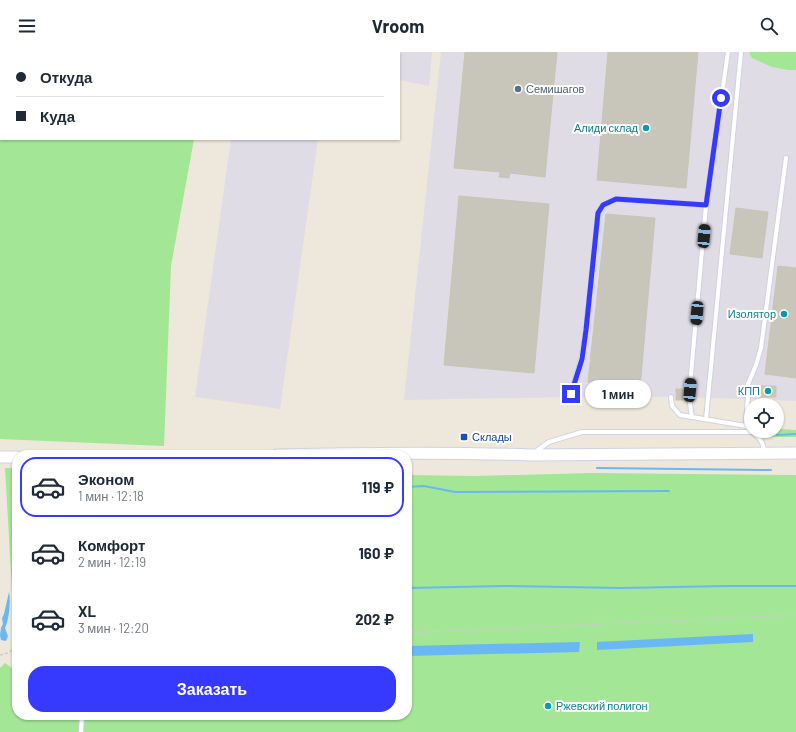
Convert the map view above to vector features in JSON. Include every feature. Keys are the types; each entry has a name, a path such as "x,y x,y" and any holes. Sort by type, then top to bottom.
{"main road":[{"path":"412,454 531,455 796,453"},
{"path":"0,457 12,457"}],"lane":[{"path":"692,417 689,397 706,205 728,52"},
{"path":"706,419 742,52"},
{"path":"748,384 762,348 786,158"},
{"path":"571,394 582,359 598,213 603,205 616,199 706,205"},
{"path":"748,394 748,398"},
{"path":"671,397 672,406 680,415 744,426"},
{"path":"531,455 549,442 582,432 744,432"},
{"path":"760,438 763,444 764,453"},
{"path":"81,732 82,720"}],"path":[{"path":"412,632 796,615"},
{"path":"0,655 8,653 12,650"}],"shaded area":[{"path":"400,52 432,52 429,86 400,80"},
{"path":"441,52 796,52 796,401 784,401 784,398 744,399 683,397 682,389 676,389 675,397 404,400"},
{"path":"231,140 318,140 280,409 195,397"}],"green space":[{"path":"749,52 796,52 796,70 772,67 752,58"},
{"path":"0,140 194,140 171,266 164,446 0,439"},
{"path":"784,429 796,430 796,437 784,437"},
{"path":"5,468 12,468 12,588"},
{"path":"591,473 796,475 796,732 0,732 0,668 5,663 12,668 12,720 412,720 412,475 474,476"}],"water":[{"path":"9,592 10,600 8,620 5,628 8,636 6,641 1,640 0,635 3,624 2,618"},
{"path":"753,634 753,642 597,650 597,642"},
{"path":"580,642 579,652 412,656 412,646"}],"building":[{"path":"465,52 557,52 545,177 510,173 509,178 499,177 500,172 454,168"},
{"name":"Алиди склад","path":"608,52 698,52 686,188 597,180"},
{"path":"459,196 549,204 534,373 444,365"},
{"path":"736,208 768,212 762,258 730,254"},
{"path":"606,214 655,218 640,388 588,382"},
{"name":"Изолятор","path":"778,266 796,268 796,378 765,374"},
{"name":"КПП","path":"759,386 776,386 776,397 759,397"},
{"path":"676,389 683,389 683,400 676,400"}],"waterway":[{"path":"784,435 796,434"},
{"path":"597,468 771,470"},
{"path":"412,487 424,486 455,492 669,491"},
{"path":"412,588 503,586 621,588 796,586"}],"place":[{"name":"Семишагов","path":"518,89"},
{"name":"Алиди склад","path":"646,128"},
{"name":"Изолятор","path":"784,314"},
{"name":"КПП","path":"768,391"},
{"name":"Склады","path":"464,437"},
{"name":"Ржевский полигон","path":"548,706"}],"route":[{"path":"571,394 582,359 598,213 603,205 616,199 706,205 721,98"}]}
